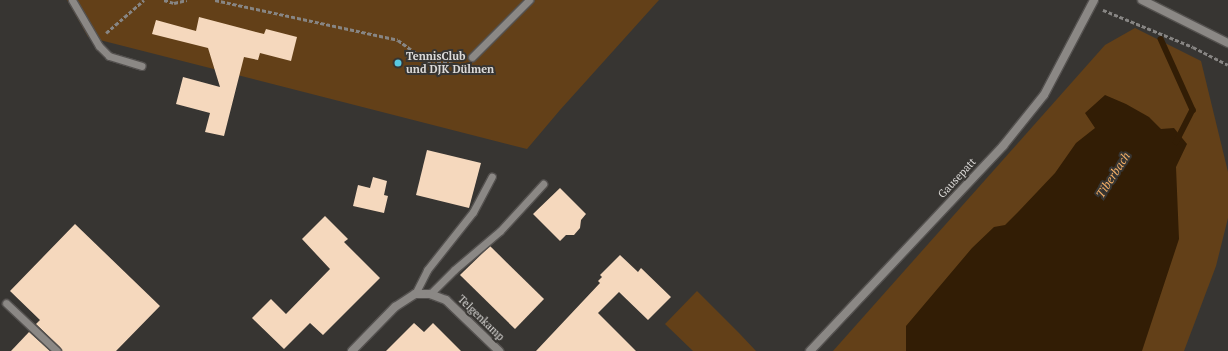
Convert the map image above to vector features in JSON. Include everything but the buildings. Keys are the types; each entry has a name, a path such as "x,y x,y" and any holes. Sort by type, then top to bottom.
{"street":[{"path":"1142,0 1228,42"},
{"name":"Gausepatt","path":"810,351 1007,140 1044,95 1092,3"},
{"path":"352,351 395,307 415,294"},
{"name":"Telgenkamp","path":"415,294 430,294 446,300 499,351"}],"lane":[{"path":"72,0 98,43 109,56 141,66"},
{"path":"472,57 529,0"},
{"path":"415,294 427,270 473,212 492,177"},
{"path":"430,294 454,270 500,231 543,184"},
{"path":"6,303 57,351"}],"path":[{"path":"98,43 106,33 144,0"},
{"path":"164,0 174,3 187,0"},
{"path":"215,0 398,40 431,64 472,57"},
{"path":"1092,3 1193,47 1228,65"}],"shaded area":[{"name":"TennisClub und DJK Dülmen","path":"67,0 659,0 527,149 88,37"},
{"path":"1135,28 1201,61 1228,172 1228,218 1216,266 1184,351 833,351 1105,45"},
{"path":"697,291 756,351 693,351 665,324"}],"water":[{"path":"1105,95 1126,104 1149,117 1161,129 1174,128 1187,144 1176,167 1179,239 1142,351 906,351 906,326 972,248 994,227 1005,225 1055,173 1076,143 1095,128 1085,113"}],"waterway":[{"name":"Tiberbach","path":"1161,39 1193,110 1177,142"}],"place":[{"name":"TennisClub und DJK Dülmen","path":"398,63"}]}
